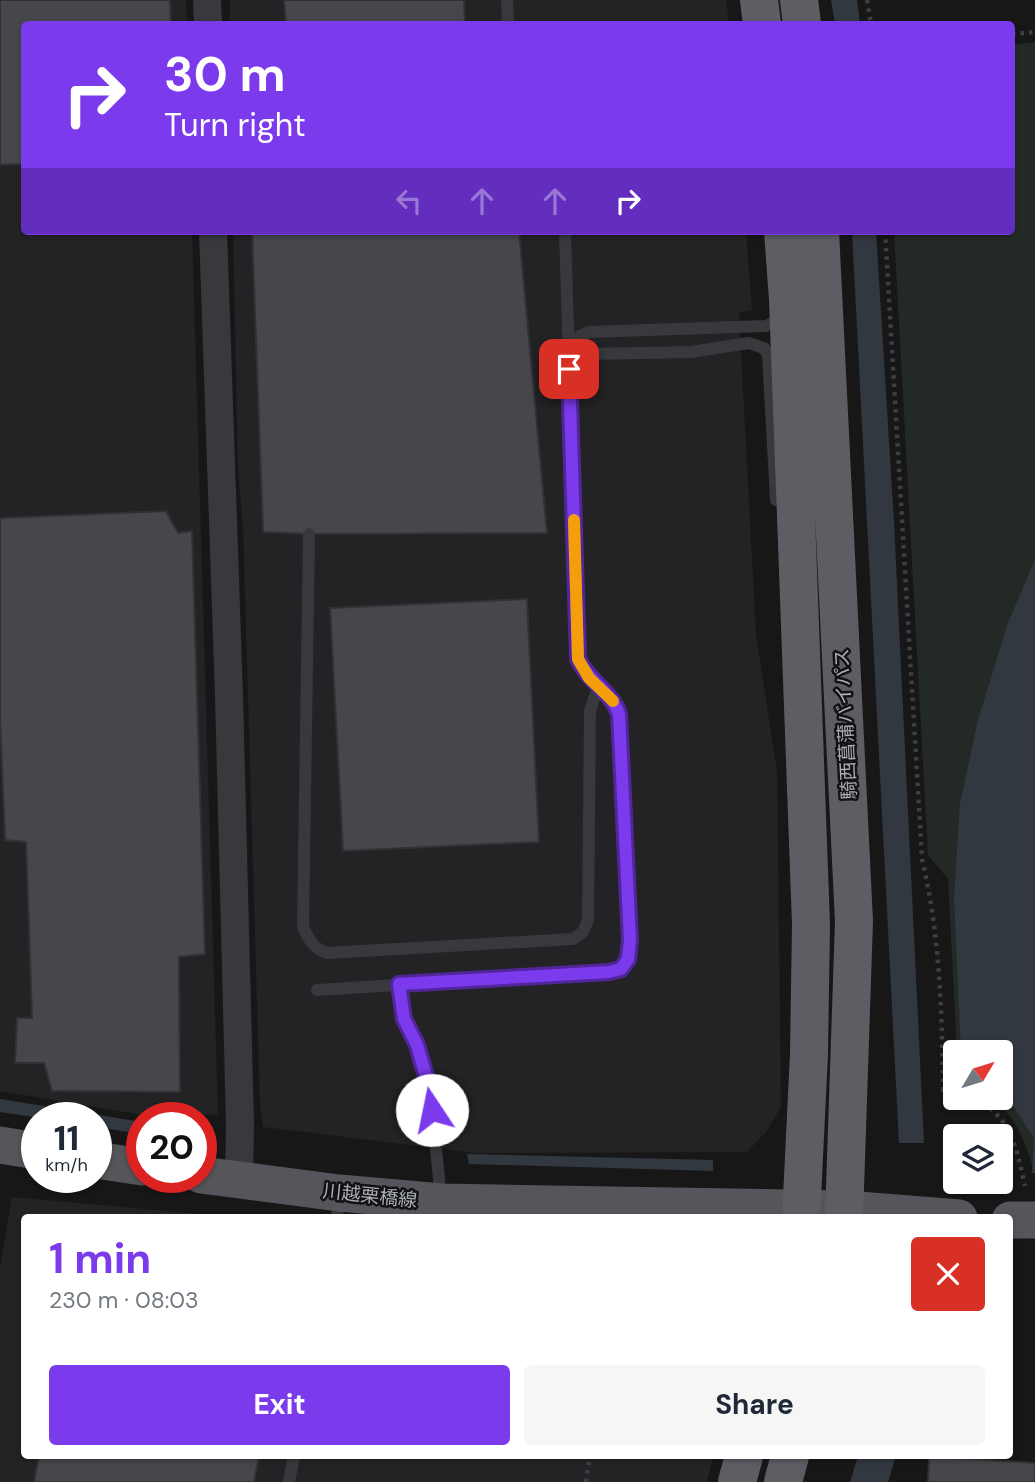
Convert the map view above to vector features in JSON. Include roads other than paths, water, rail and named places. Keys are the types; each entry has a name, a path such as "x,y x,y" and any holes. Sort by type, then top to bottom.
{"highway":[{"path":"759,0 762,21"},
{"path":"799,0 802,21"},
{"path":"783,235 788,299 811,924 802,1214"},
{"name":"騎西菖蒲バイパス","path":"820,235 855,921 845,1214"},
{"path":"737,1482 743,1459"},
{"path":"783,1482 789,1459"}],"main road":[{"path":"0,1145 21,1148"},
{"name":"川越栗橋線","path":"217,1178 338,1205 442,1202 845,1214"},
{"path":"1013,1220 1035,1220"}],"street":[{"path":"207,0 208,21"},
{"path":"213,235 230,752 240,1124 239,1181"}],"lane":[{"path":"507,0 508,21"},
{"path":"317,990 609,972 621,969 628,959 630,940 619,714 616,704 583,670 578,659 565,235"},
{"path":"568,342 589,332 766,326 776,321 788,299"},
{"path":"568,342 589,354 691,352 749,343 764,348 768,355 777,513"},
{"path":"309,534 303,927 317,950 327,954 573,939 583,932 588,920 590,710 598,686"},
{"path":"785,590 801,663"},
{"path":"399,984 404,1019 417,1045 430,1090 442,1202"},
{"path":"289,1482 293,1459"}]}
